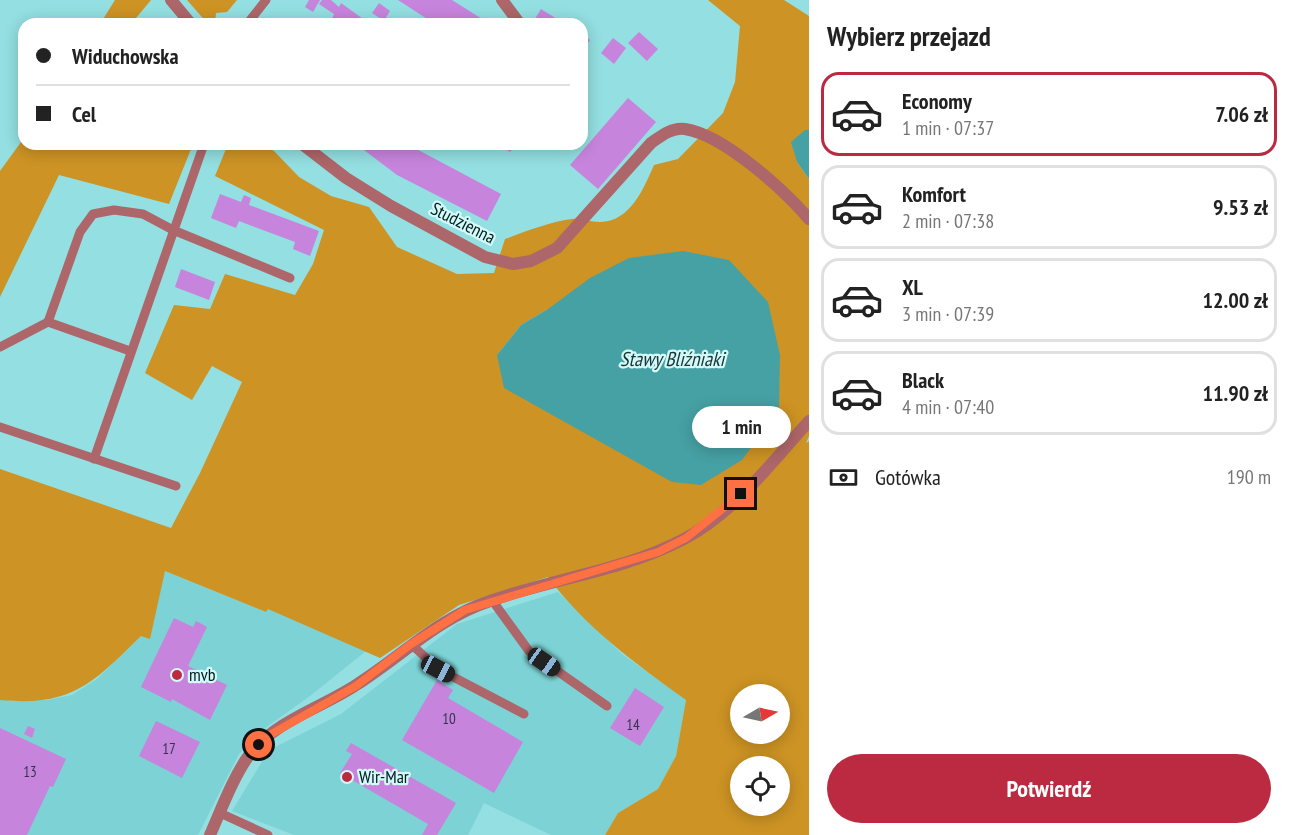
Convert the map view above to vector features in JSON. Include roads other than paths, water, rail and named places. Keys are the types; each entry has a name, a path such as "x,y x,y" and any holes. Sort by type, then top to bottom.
{"street":[{"path":"171,0 186,18"},
{"path":"502,0 516,18"},
{"name":"Studzienna","path":"310,150 346,178 391,207 485,257 513,264 531,261 557,248 651,143 671,131 683,129 712,140 758,169 785,192 809,219"},
{"path":"210,835 250,754 268,736 356,686 446,620 492,600 622,564 686,538 741,494 809,421"}],"lane":[{"path":"251,18 266,0"},
{"path":"94,459 202,150"},
{"path":"0,347 48,322 80,232 93,214 114,210 143,214 173,230 290,278"},
{"path":"48,322 130,351"},
{"path":"0,428 176,486"},
{"path":"492,600 529,651 607,706"},
{"path":"411,644 438,669 524,714"},
{"path":"220,813 268,835"}],"water":[{"path":"805,130 809,130 809,179 797,162 791,142"},
{"name":"Stawy Bliźniaki","path":"683,251 729,260 768,302 780,355 779,409 742,460 701,485 672,482 504,388 497,355 521,325 548,309 590,278 629,258"}],"place":[{"name":"mvb","path":"177,675"},
{"name":"Wir-Mar","path":"347,777"}]}
